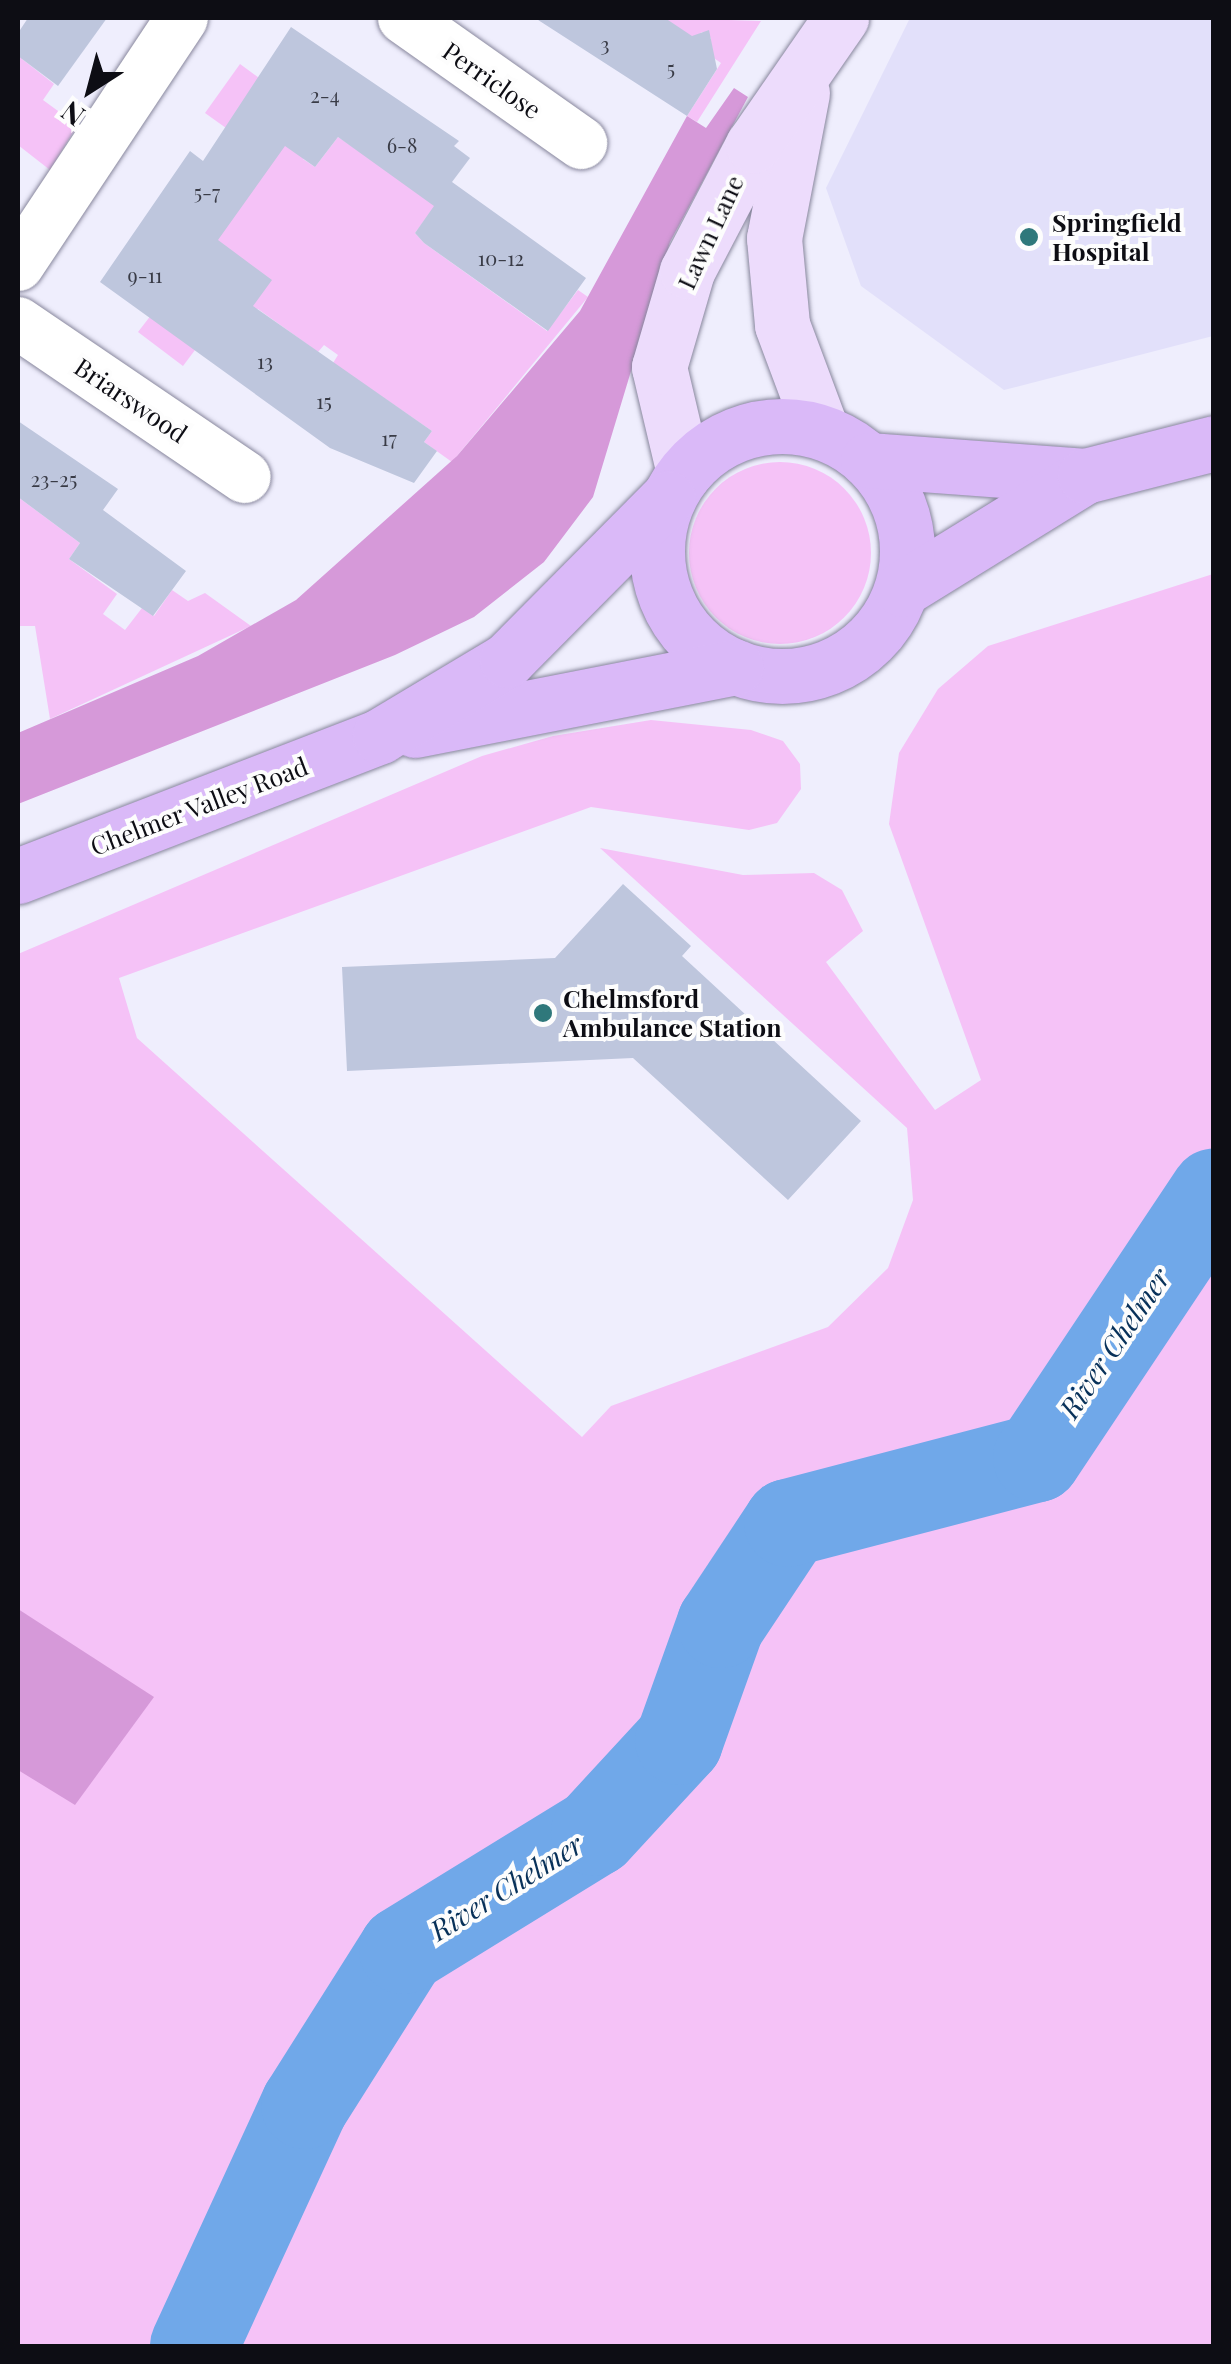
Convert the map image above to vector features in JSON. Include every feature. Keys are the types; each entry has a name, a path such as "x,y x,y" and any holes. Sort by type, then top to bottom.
{"main road":[{"path":"902,589 902,512 868,460 822,432 746,431 676,486 658,537 666,600 701,646 736,667 788,676 830,667 870,640 902,589 1085,476 1214,443"},
{"path":"868,460 1085,476"},
{"name":"Chelmer Valley Road","path":"18,876 380,736 507,660 676,486"},
{"name":"Chelmer Valley Road","path":"380,736 736,667"}],"street":[{"path":"18,265 182,18"},
{"name":"Perriclose","path":"404,18 580,143"},
{"name":"Lawn Lane","path":"676,486 659,367 688,271 719,203 841,18"},
{"name":"Lawn Lane","path":"808,66 774,238 782,325 822,432"},
{"name":"Briarswood","path":"18,323 245,477"}],"shaded area":[{"path":"665,18 761,21 697,122 687,116 721,63 708,54 711,38 702,32 690,41"},
{"name":"Springfield Hospital","path":"910,18 1213,18 1213,336 1004,390 861,286 826,188"},
{"path":"18,43 27,51 22,59 54,84 43,100 69,119 81,104 86,111 50,170 18,145"},
{"path":"240,64 326,127 303,159 315,167 338,137 437,203 415,233 547,331 578,290 588,297 452,462 424,442 432,431 333,363 338,355 324,345 318,352 258,309 216,322 183,366 138,332 189,266 226,128 205,113"},
{"path":"734,88 748,97 670,242 593,497 544,562 474,617 395,655 18,804 18,733 198,656 296,600 457,456 580,311 687,116 706,128"},
{"path":"780,462 815,469 844,489 864,518 871,553 864,588 844,617 815,637 780,644 745,637 716,617 696,588 689,553 696,518 716,489 745,469"},
{"path":"18,497 80,543 69,559 117,594 103,614 125,630 142,608 154,616 172,590 188,601 205,593 251,626 50,719 35,626 18,626"},
{"path":"1213,574 1213,2346 18,2346 18,954 482,756 553,736 651,720 751,730 783,741 800,764 801,789 777,823 749,830 591,807 119,978 137,1038 582,1437 611,1406 828,1327 888,1268 913,1200 907,1128 600,848 743,875 814,873 842,890 863,931 826,962 935,1110 981,1080 889,824 899,753 938,689 988,646"},
{"path":"18,1609 154,1697 75,1805 18,1770"}],"building":[{"path":"28,18 107,18 58,86 18,56 18,33"},
{"path":"535,18 665,18 692,36 709,30 717,69 687,116"},
{"path":"291,27 459,141 454,146 470,158 452,182 586,278 548,331 424,243 415,233 434,206 338,137 315,167 285,146 218,240 272,280 253,306 432,431 424,442 437,451 414,483 330,448 100,282 190,151 203,161"},
{"path":"18,421 118,489 103,510 186,571 153,616 69,559 80,543 18,497"},
{"name":"Chelmsford Ambulance Station","path":"623,884 691,946 682,956 861,1121 788,1200 633,1058 347,1071 342,967 555,958"}],"waterway":[{"name":"River Chelmer","path":"194,2346 305,2105 403,1950 595,1832 679,1741 721,1624 788,1523 1037,1458 1214,1193"}],"place":[{"name":"Springfield Hospital","path":"1029,237"},
{"name":"Chelmsford Ambulance Station","path":"543,1013"}]}
